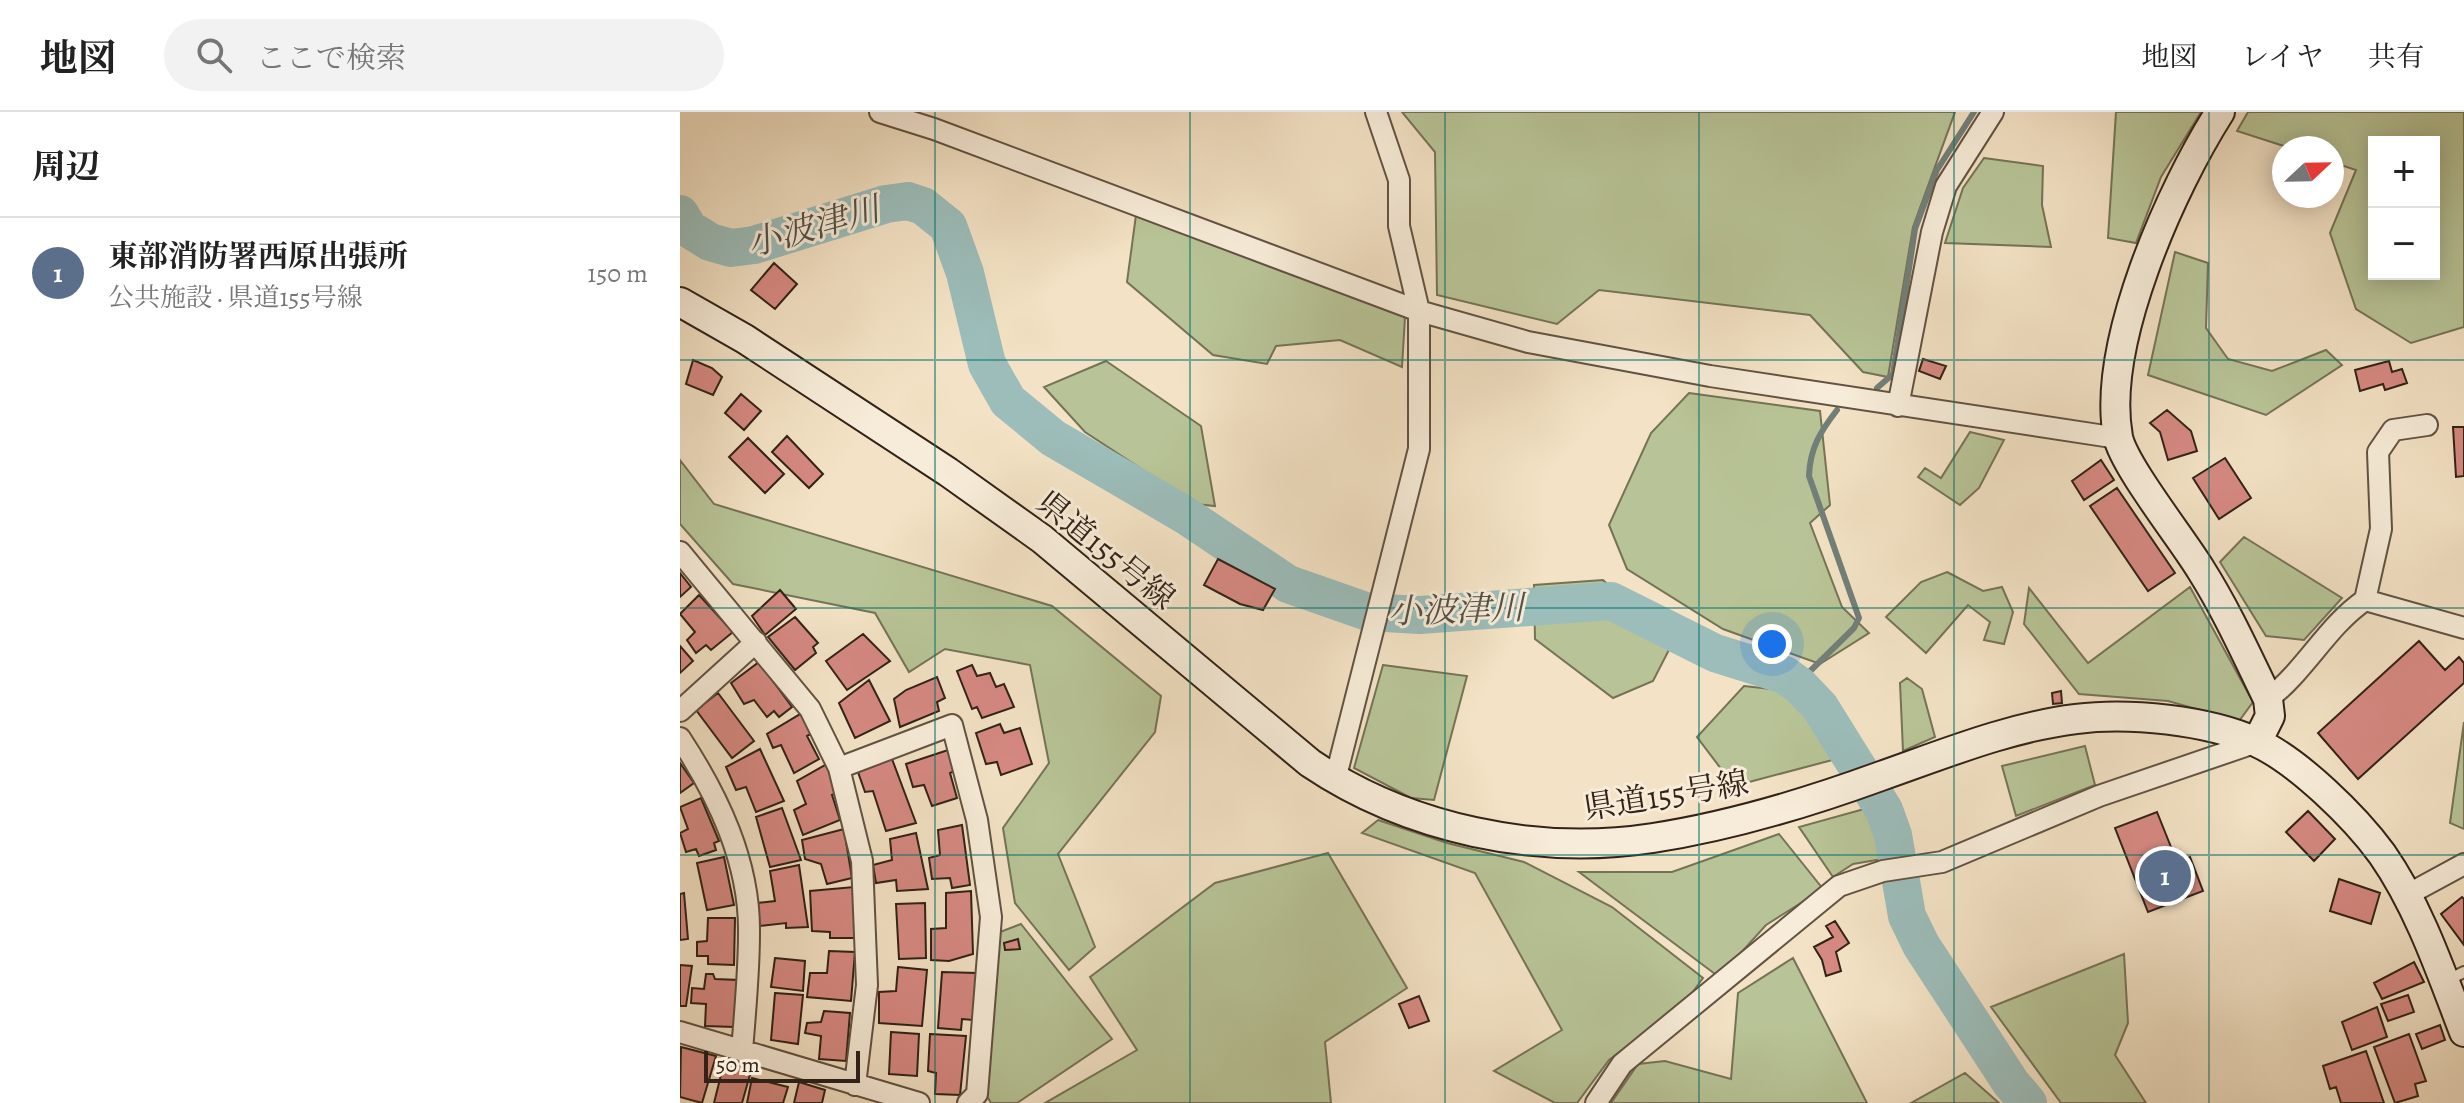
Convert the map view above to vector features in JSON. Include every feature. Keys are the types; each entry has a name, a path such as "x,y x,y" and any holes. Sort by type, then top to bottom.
{"main road":[{"path":"2220,112 2192,156 2135,293 2121,364 2118,438 2132,466 2203,572 2268,699 2270,716 2257,742"},
{"name":"県道155号線","path":"680,302 745,339 948,472 1042,539 1274,734 1335,780 1424,817 1508,839 1590,844 1715,827 2009,735 2072,719 2106,716 2156,719 2257,742 2296,769 2350,817 2381,854 2454,977 2464,1032"}],"street":[{"path":"880,112 934,129 1419,311 1528,342 1898,406 2118,438"},
{"path":"1335,780 1419,449 1419,311 1399,226 1399,180 1376,112"},
{"path":"1898,406 1932,232 1946,186 1993,112"},
{"path":"2268,699 2283,688 2350,611 2365,600 2381,529 2378,452 2393,430 2427,425"},
{"path":"680,552 810,709 839,768 862,861 867,985 855,1085"},
{"path":"2365,600 2464,628"},
{"path":"680,711 756,642"},
{"path":"839,768 952,725 977,820 991,917 977,1094 968,1103"},
{"path":"680,738 713,788 738,853 750,930 742,1051"},
{"path":"1596,1103 1622,1064 1796,918 1839,886 1883,871 1942,862 2099,796 2257,742"},
{"path":"2407,895 2464,864"},
{"path":"680,1032 919,1103"}],"green space":[{"path":"1402,112 1955,112 1913,227 1888,377 1863,372 1810,315 1599,290 1557,324 1437,295 1435,152"},
{"path":"2116,112 2201,112 2161,177 2136,243 2108,238"},
{"path":"2248,112 2464,112 2464,327 2411,343 2356,309 2330,233 2340,208 2344,208 2344,199 2356,170 2344,166 2344,136 2272,136 2272,142 2237,131"},
{"path":"1984,158 2043,166 2042,205 2051,247 1945,243 1963,188"},
{"path":"1136,215 1405,317 1402,367 1340,340 1276,346 1267,364 1213,355 1127,282"},
{"path":"2175,252 2208,263 2206,328 2228,359 2272,371 2326,350 2342,365 2266,415 2148,375"},
{"path":"1106,361 1201,426 1215,506 1195,504 1085,432 1044,387"},
{"path":"1689,393 1820,411 1830,505 1810,523 1842,607 1869,633 1820,664 1723,629 1627,569 1609,525 1651,433"},
{"path":"1970,432 2004,440 1979,488 1960,505 1918,477 1925,468 1941,478"},
{"path":"680,460 714,504 1052,606 1161,696 1155,732 1058,854 1095,947 1069,970 1015,903 1003,828 1049,763 1030,665 945,649 909,672 875,613 733,584 680,524"},
{"path":"2244,537 2342,598 2304,640 2266,636 2220,562"},
{"path":"1947,572 1983,591 2002,587 2013,612 2004,644 1984,640 1990,622 1968,605 1926,653 1886,617 1921,582"},
{"path":"1603,580 1672,644 1653,681 1613,698 1535,639 1534,585"},
{"path":"2190,587 2253,702 2239,721 2168,701 2079,694 2024,624 2029,588 2088,663"},
{"path":"1383,665 1467,676 1434,800 1411,798 1354,768"},
{"path":"1907,678 1922,689 1935,737 1903,751 1900,683"},
{"path":"1744,686 1824,695 1855,754 1734,786 1697,737"},
{"path":"2464,722 2464,829 2450,823"},
{"path":"2085,746 2095,785 2016,816 2002,766"},
{"path":"1893,801 1912,854 1853,864 1833,877 1799,827"},
{"path":"1378,820 1447,843 1524,862 1612,907 1703,978 1684,1004 1609,1060 1577,1103 1555,1103 1494,1071 1562,1030 1475,873 1362,833"},
{"path":"1779,834 1823,889 1766,925 1719,977 1579,872 1672,872"},
{"path":"1328,853 1407,988 1325,1042 1331,1103 1045,1103 1137,1050 1090,977 1215,883"},
{"path":"1021,924 1112,1039 1017,1103 991,1103 987,1096 1000,932"},
{"path":"2124,954 2128,1023 2115,1055 2146,1103 2061,1103 1991,1007"},
{"path":"1793,958 1867,1103 1611,1103 1638,1064 1665,1061 1731,1079 1738,993"},
{"path":"1965,1073 1999,1103 1911,1103"}],"building":[{"path":"774,263 797,284 775,309 751,290"},
{"path":"1923,359 1946,366 1940,379 1919,371"},
{"path":"693,360 712,368 722,377 713,395 686,384"},
{"path":"2389,361 2392,372 2402,369 2407,383 2385,390 2383,384 2360,391 2355,370"},
{"path":"741,394 761,411 744,430 725,413"},
{"path":"2167,410 2191,431 2197,451 2168,460 2160,432 2150,423"},
{"path":"2453,427 2464,427 2464,476 2456,477"},
{"path":"787,436 823,474 809,488 772,452"},
{"path":"748,438 784,474 765,493 729,457"},
{"path":"2225,458 2251,498 2219,519 2193,478"},
{"path":"2101,460 2114,480 2084,500 2072,481"},
{"path":"2117,488 2175,573 2148,591 2090,506"},
{"path":"1218,559 1275,589 1263,610 1240,604 1204,585"},
{"path":"680,573 691,587 680,597"},
{"path":"780,590 796,609 765,635 752,616"},
{"path":"699,595 733,632 711,650 706,645 696,653 687,640 695,632 680,614"},
{"path":"795,617 818,643 813,647 816,653 795,670 768,637"},
{"path":"863,634 890,661 847,690 826,661"},
{"path":"2419,641 2445,670 2459,657 2464,663 2464,683 2358,779 2318,733"},
{"path":"680,646 693,661 680,673"},
{"path":"759,662 792,707 779,717 774,711 767,717 754,700 744,704 731,683"},
{"path":"972,665 977,676 990,673 996,687 1004,684 1014,707 982,718 977,707 972,709 957,671"},
{"path":"937,677 945,698 937,702 939,711 900,727 894,699 906,690"},
{"path":"869,680 890,721 855,738 839,703"},
{"path":"2061,691 2062,703 2053,704 2052,693"},
{"path":"718,693 754,741 732,758 696,710"},
{"path":"802,713 813,733 807,736 819,759 794,773 781,745 773,748 767,734"},
{"path":"1000,724 1004,733 1020,728 1032,764 1001,775 997,762 986,764 976,733"},
{"path":"760,749 784,801 756,812 746,787 736,790 726,767"},
{"path":"951,749 957,770 950,773 957,798 932,806 924,785 913,787 906,764"},
{"path":"892,759 916,823 886,831 873,791 865,792 858,772"},
{"path":"680,763 694,783 680,793"},
{"path":"827,764 838,793 832,795 840,820 803,835 794,810 806,804 797,781"},
{"path":"701,798 719,841 714,843 716,850 699,856 696,849 686,852 680,833 688,829 680,807"},
{"path":"782,808 801,860 770,867 756,817"},
{"path":"2308,811 2335,839 2314,861 2286,832"},
{"path":"2157,812 2177,862 2190,857 2203,891 2148,912 2115,828"},
{"path":"962,825 970,885 952,888 950,878 932,879 929,858 940,855 938,830"},
{"path":"844,829 852,878 827,884 821,864 805,859 802,840"},
{"path":"916,833 928,889 897,891 896,880 876,883 873,865 892,860 890,839"},
{"path":"724,857 734,905 707,910 697,863"},
{"path":"799,865 808,927 786,928 786,923 760,926 757,903 775,901 770,871"},
{"path":"2339,879 2380,893 2371,924 2330,911"},
{"path":"854,887 856,938 830,938 830,932 812,931 810,891"},
{"path":"971,891 973,954 949,961 931,960 931,929 946,928 946,893"},
{"path":"684,893 688,939 680,940 680,894"},
{"path":"2462,897 2464,899 2464,945 2441,914"},
{"path":"925,903 926,958 899,959 896,904"},
{"path":"708,918 735,918 734,965 708,964 708,956 697,956 697,942 707,941"},
{"path":"1835,921 1849,943 1836,952 1841,971 1826,976 1822,960 1814,947 1833,937 1826,926"},
{"path":"1018,939 1020,949 1005,950 1004,943"},
{"path":"829,951 855,952 851,1001 807,997 810,973 827,973"},
{"path":"775,958 805,961 803,991 771,987"},
{"path":"2414,962 2424,982 2382,999 2374,983"},
{"path":"680,965 692,966 686,1006 680,1006"},
{"path":"898,967 927,970 922,1026 879,1023 879,992 896,991"},
{"path":"942,972 977,973 973,1020 962,1019 961,1030 938,1028"},
{"path":"706,974 713,974 715,979 739,980 734,1027 705,1026 706,1004 691,1003 692,988 704,989"},
{"path":"775,993 803,995 798,1044 771,1040"},
{"path":"2408,995 2414,1012 2388,1021 2381,1004"},
{"path":"1419,996 1429,1021 1409,1028 1399,1004"},
{"path":"2377,1007 2387,1037 2352,1050 2342,1022"},
{"path":"824,1011 850,1013 846,1061 819,1059 821,1036 805,1033 807,1023 821,1022"},
{"path":"2440,1025 2445,1040 2422,1049 2416,1034"},
{"path":"891,1032 919,1034 917,1076 889,1074"},
{"path":"930,1034 966,1036 960,1095 935,1094 936,1073 928,1071"},
{"path":"2409,1034 2426,1081 2415,1084 2418,1096 2395,1103 2374,1047"},
{"path":"681,1047 716,1056 702,1103 680,1097"},
{"path":"2366,1051 2384,1103 2341,1103 2336,1087 2330,1089 2323,1066"},
{"path":"738,1061 753,1064 742,1103 714,1103 722,1071 734,1074"},
{"path":"752,1078 788,1087 783,1103 747,1103"},
{"path":"799,1082 825,1090 822,1103 794,1103"}],"waterway":[{"path":"1877,388 1893,374 1915,229 1937,170 1974,112"},
{"name":"小波津川","path":"680,214 689,229 710,242 731,248 754,245 886,204 908,201 923,206 948,226 965,273 987,364 1008,401 1053,438 1185,515 1288,584 1368,612 1420,615 1611,601 1715,653 1785,675 1820,707 1884,810 1893,835 1907,916 1921,945 2011,1083 2028,1103"},
{"path":"1797,684 1854,628 1859,618 1809,476 1817,441 1837,410"}],"place":[{"name":"東部消防署西原出張所","path":"2165,876"}]}
